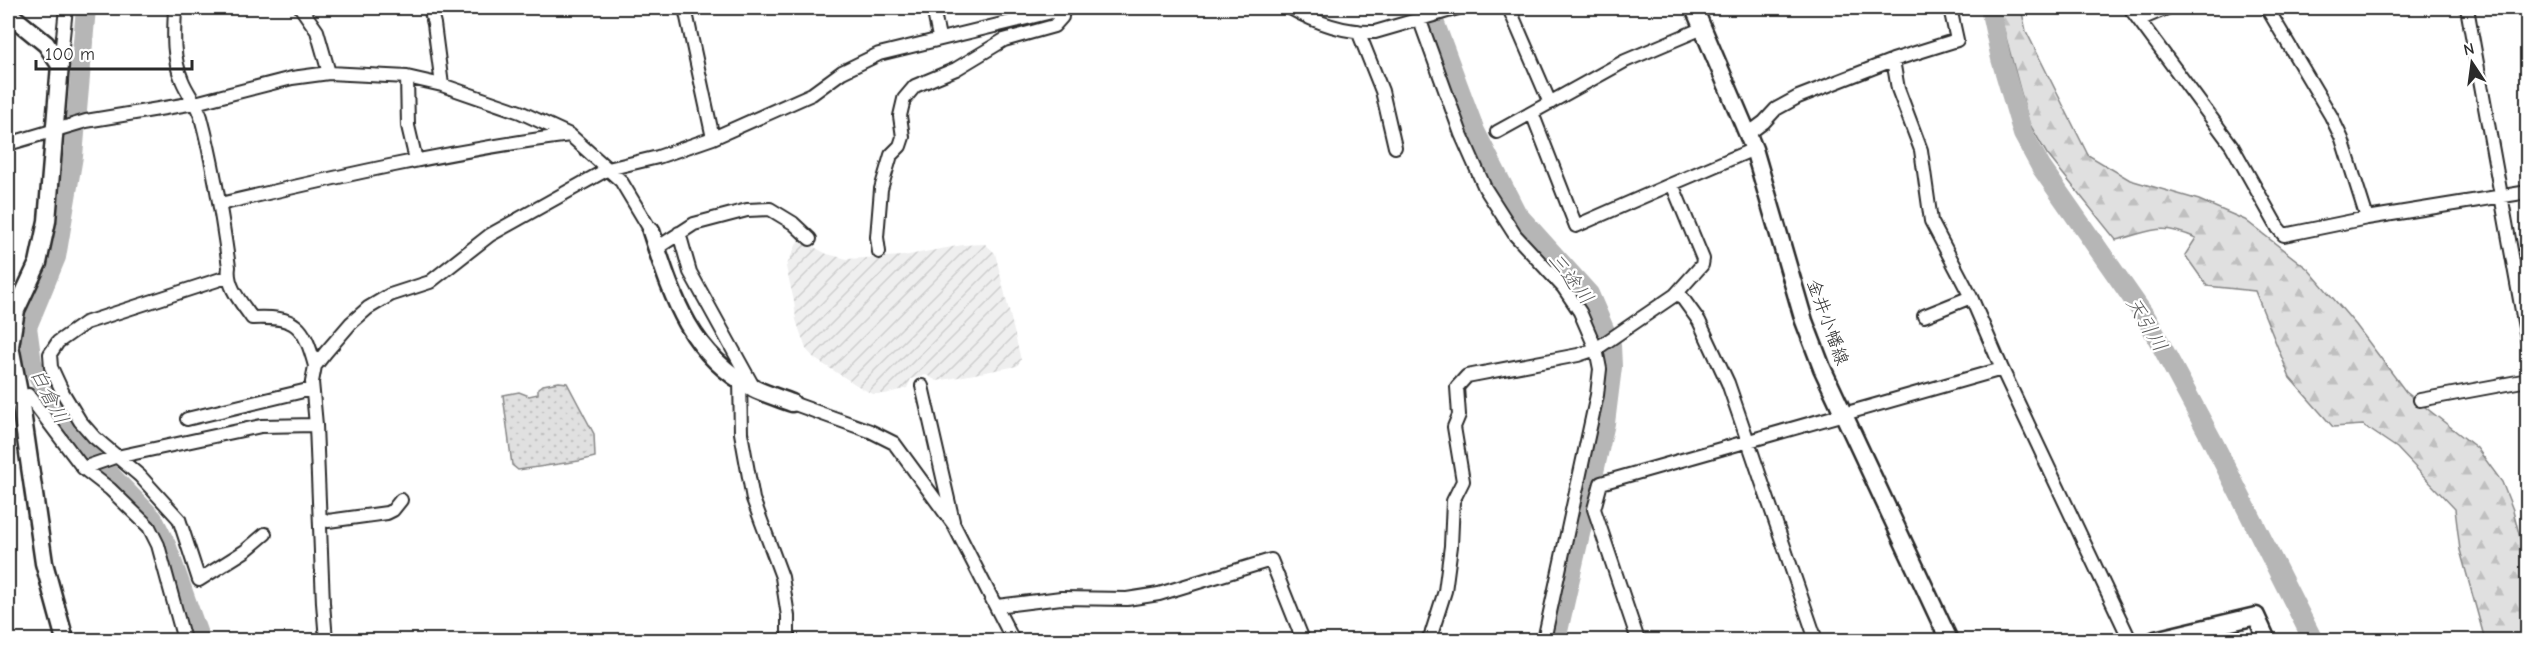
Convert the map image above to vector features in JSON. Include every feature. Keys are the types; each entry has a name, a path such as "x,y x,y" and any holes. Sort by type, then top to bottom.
{"street":[{"path":"65,640 44,563 10,346 16,310 38,263 47,220 57,130 66,8"},
{"path":"175,8 173,33 176,62 182,81 200,114 220,204 229,267 227,277 252,318 275,317 301,327 308,341 315,366 312,389 316,424 326,640"},
{"path":"301,8 316,32 329,73"},
{"path":"430,8 442,86"},
{"path":"685,8 713,138"},
{"path":"933,8 939,37"},
{"path":"315,366 351,323 368,308 390,296 430,282 490,236 608,169 658,157 713,138 812,94 842,72 879,54 939,37 989,28 1065,8"},
{"path":"879,252 877,237 881,189 891,154 900,147 903,137 900,116 904,99 915,86 956,69 1004,40 1054,26 1062,17 1065,8"},
{"path":"1290,8 1315,21 1358,31 1375,32 1448,9"},
{"path":"1509,8 1550,103"},
{"name":"金井小幡線","path":"1694,8 1751,142 1804,321 1843,413 1948,640"},
{"path":"1532,114 1576,226 1671,184 1751,142 1776,109 1798,97 1893,60 1957,40 1950,8"},
{"path":"2130,8 2141,19 2232,146 2284,235 2367,218 2528,192"},
{"path":"2141,19 2167,8"},
{"path":"2267,8 2335,124 2367,218"},
{"path":"2467,8 2499,196 2528,344"},
{"path":"8,13 46,44 60,65"},
{"path":"1420,18 1424,37 1461,134 1485,188 1515,235 1563,287 1590,332 1600,369 1597,395 1544,640"},
{"path":"1497,132 1625,61 1703,28"},
{"path":"1358,31 1382,91 1395,147"},
{"path":"1893,60 1898,89 1921,150 1931,221 1971,297 2002,369 2130,640"},
{"path":"8,144 86,122 195,103 271,83 329,73 407,77 442,86 543,121 570,135 621,181 651,231 669,286 697,340 711,357 747,384 870,431 894,443 954,525"},
{"path":"407,77 408,126 416,160"},
{"path":"220,204 416,160 570,135"},
{"path":"1427,640 1431,635 1445,591 1451,546 1453,501 1463,482 1454,427 1459,415 1457,387 1467,376 1578,355 1596,349 1678,292 1702,265 1703,259 1671,184"},
{"path":"657,248 694,224 747,210 770,209 793,223 810,239"},
{"path":"679,233 690,272 747,384 741,433 753,499 782,577 788,616 788,640"},
{"path":"227,277 85,323 58,342 50,354 51,367 80,421 115,458 162,498 179,519 198,580 245,551 265,534"},
{"path":"1678,292 1699,321 1728,383 1816,640"},
{"path":"1924,316 1971,297"},
{"path":"1638,640 1594,509 1601,483 2002,369"},
{"path":"2420,400 2528,380"},
{"path":"922,386 954,525 968,556 997,606 1012,640"},
{"path":"187,419 312,389"},
{"path":"19,392 28,395 85,467 149,527 158,545 184,640"},
{"path":"85,467 115,458 261,426 316,424"},
{"path":"320,518 328,521 387,513 393,510 401,500"},
{"path":"997,606 1061,598 1127,599 1160,594 1271,560 1303,640"},
{"path":"2155,640 2256,616 2267,640"}],"shaded area":[{"path":"799,239 827,254 847,259 903,256 963,245 985,244 995,253 1021,360 1017,366 937,381 926,375 911,379 907,388 885,394 873,394 863,389 815,359 806,349 796,320 786,267"}],"green space":[{"path":"1998,8 2021,8 2026,31 2088,155 2130,180 2199,200 2245,220 2308,269 2356,325 2406,392 2477,448 2502,482 2527,557 2527,640 2485,640 2460,550 2455,509 2397,448 2363,425 2333,427 2290,378 2255,291 2207,286 2185,255 2196,238 2183,233 2164,229 2116,240 2047,154 2029,123"},
{"path":"567,383 594,434 595,457 518,470 512,465 503,395 519,392 529,396 538,394 538,389 543,385"}],"waterway":[{"name":"白倉川","path":"86,8 73,156 56,257 27,327 32,363 63,426 153,519 167,547 200,640"},
{"name":"三途川","path":"1429,8 1475,131 1517,214 1589,294 1611,345 1612,367 1605,423 1556,640"},
{"name":"天引川","path":"1990,8 2001,59 2023,134 2041,167 2147,319 2213,442 2313,640"},
{"path":"21,369 31,355"}]}
